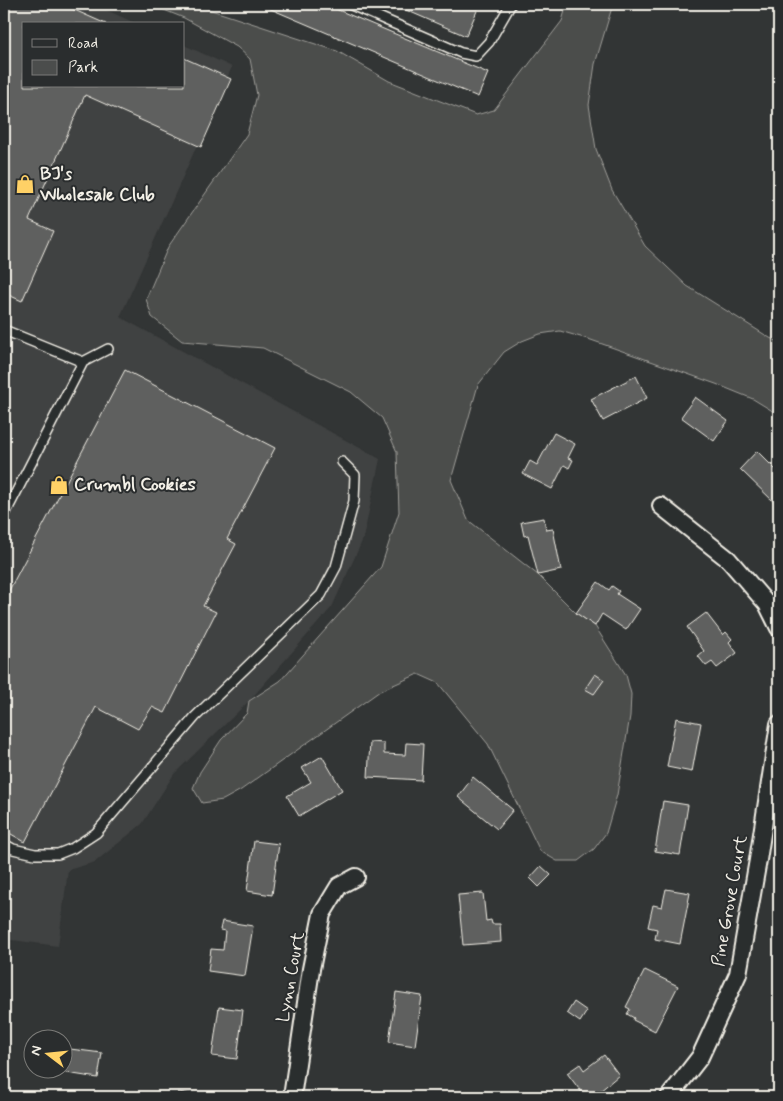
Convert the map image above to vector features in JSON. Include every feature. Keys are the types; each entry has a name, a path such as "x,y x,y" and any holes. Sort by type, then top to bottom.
{"street":[{"path":"661,506 728,559 767,604 779,628"},
{"name":"Pine Grove Court","path":"669,1097 700,1056 738,974 779,724"},
{"name":"Lynn Court","path":"292,1097 311,969 322,914 339,886 356,877"}],"lane":[{"path":"349,4 461,53 476,56 489,42 511,4"},
{"path":"4,330 83,362"},
{"path":"4,516 83,362 108,349"},
{"path":"4,844 13,849 35,854 58,854 73,848 96,833 195,717 321,595 336,567 354,501 355,475 342,462"}],"shaded area":[{"path":"4,4 93,4 133,22 22,22 22,88 185,88 185,45 232,67 120,317 380,459 363,539 332,607 249,701 174,774 142,824 95,862 68,870 58,946 4,939"}],"green space":[{"path":"149,4 201,4 205,8 337,51 389,81 476,115 494,110 562,21 567,4 613,4 595,64 589,105 596,149 612,190 645,246 687,286 779,342 779,417 753,399 716,384 560,331 540,334 522,341 504,352 478,385 451,480 468,520 538,575 576,613 595,626 626,675 631,694 630,716 617,795 606,833 594,849 578,861 557,861 540,851 488,744 438,683 418,674 380,691 241,790 223,800 202,803 193,788 200,772 221,740 247,713 249,701 280,681 381,567 399,512 397,452 382,418 351,392 263,348 182,341 152,317 146,299 168,247 247,134 257,95 250,59 237,47 184,18"}],"building":[{"name":"BJ's Wholesale Club","path":"4,4 61,4 102,22 22,22 22,88 185,88 185,58 231,79 201,147 85,95 29,220 53,231 22,301 4,293"},
{"path":"259,4 324,4 488,73 478,97"},
{"path":"392,4 480,4 466,36"},
{"path":"125,370 275,448 227,539 236,544 203,606 216,612 165,713 152,707 138,729 96,707 25,842 4,830 4,636 8,628 4,626 4,600"},
{"path":"636,376 647,398 603,421 591,399"},
{"path":"695,397 728,421 714,441 681,417"},
{"path":"554,433 575,444 568,458 573,460 569,468 564,465 552,489 523,474 530,461 537,465"},
{"path":"757,451 779,471 779,501 776,504 740,469"},
{"path":"544,518 546,530 553,529 561,570 538,575 528,535 524,536 521,522"},
{"path":"598,582 609,590 612,586 619,591 617,594 640,609 626,630 602,614 595,626 576,613"},
{"path":"706,613 723,635 726,632 732,639 729,642 737,653 717,668 712,662 706,666 698,656 704,651 687,627"},
{"path":"595,674 604,680 594,694 585,689"},
{"path":"676,718 701,723 692,772 667,767"},
{"path":"370,742 384,743 384,754 405,755 406,743 423,744 421,780 368,777"},
{"path":"322,756 342,790 299,816 287,796 311,782 302,768"},
{"path":"473,777 513,810 497,829 458,797"},
{"path":"663,801 688,805 680,855 655,851"},
{"path":"254,841 279,844 272,895 247,891"},
{"path":"541,866 551,875 539,887 530,878"},
{"path":"666,889 690,893 680,944 655,939 657,929 648,927 653,905 662,907"},
{"path":"483,893 486,921 491,920 492,924 500,924 501,942 463,945 458,895"},
{"path":"222,921 253,926 245,976 208,971 211,949 223,950 225,931 220,930"},
{"path":"645,970 678,986 655,1031 633,1020 634,1018 627,1014 630,1009 626,1007"},
{"path":"396,992 422,996 415,1046 389,1042"},
{"path":"574,1002 587,1011 580,1022 567,1013"},
{"path":"219,1007 243,1010 237,1059 212,1056"},
{"path":"4,1045 7,1046 4,1072"},
{"path":"72,1049 102,1053 98,1078 72,1074"},
{"path":"604,1055 619,1075 593,1097 585,1097 567,1073 580,1064 584,1070"},
{"path":"178,1092 213,1097 177,1097"}],"place":[{"name":"BJ's Wholesale Club","path":"25,184"},
{"name":"Crumbl Cookies","path":"59,485"}]}
